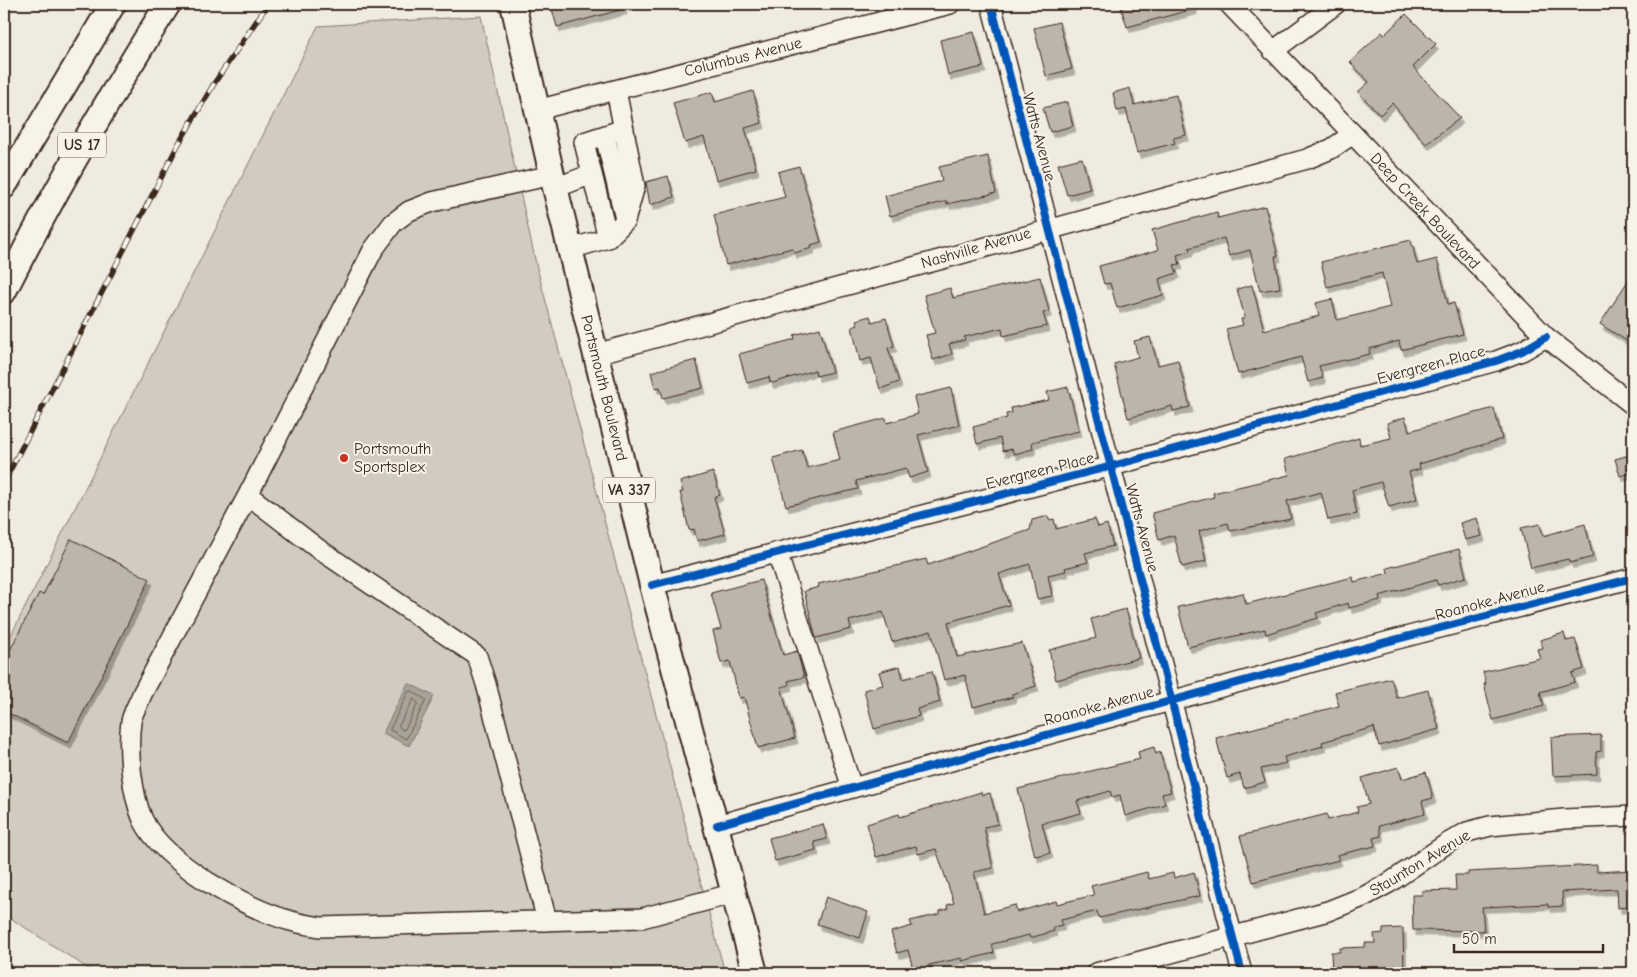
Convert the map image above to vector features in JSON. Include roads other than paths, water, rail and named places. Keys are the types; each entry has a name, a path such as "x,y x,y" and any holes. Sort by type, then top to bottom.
{"main road":[{"name":"US 17","path":"4,186 112,4"},
{"name":"US 17","path":"4,291 41,218 107,100 168,4"},
{"name":"Portsmouth Boulevard","path":"513,4 553,181 652,585 755,973"}],"street":[{"name":"Columbus Avenue","path":"537,110 950,4"},
{"name":"Watts Avenue","path":"991,4 1242,973"},
{"name":"Deep Creek Boulevard","path":"1229,4 1546,337 1633,406"},
{"path":"1273,51 1336,4"},
{"path":"570,249 608,238 625,221 635,186 616,90"},
{"path":"608,238 584,142 624,129"},
{"name":"Nashville Avenue","path":"596,354 1049,228 1307,159 1331,149 1353,134"},
{"path":"604,136 625,221"},
{"path":"592,174 432,202 410,211 393,222 373,250 248,495 142,694 131,722 131,769 143,820 157,839 181,864 246,904 290,921 320,927 642,918 735,893"},
{"name":"Evergreen Place","path":"652,585 1112,466 1496,361 1522,352 1546,337"},
{"path":"248,495 317,548 477,656 486,684 547,921"},
{"path":"777,552 852,788"},
{"name":"Roanoke Avenue","path":"717,825 1172,700 1633,578"},
{"name":"Staunton Avenue","path":"1096,973 1328,911 1363,897 1389,883 1467,832 1490,826 1564,819 1633,816"}],"water":[{"path":"408,683 434,696 409,746 383,733"}],"railway":[{"path":"4,482 178,145 215,82 268,4"}],"place":[{"name":"Portsmouth Sportsplex","path":"344,458"}]}
